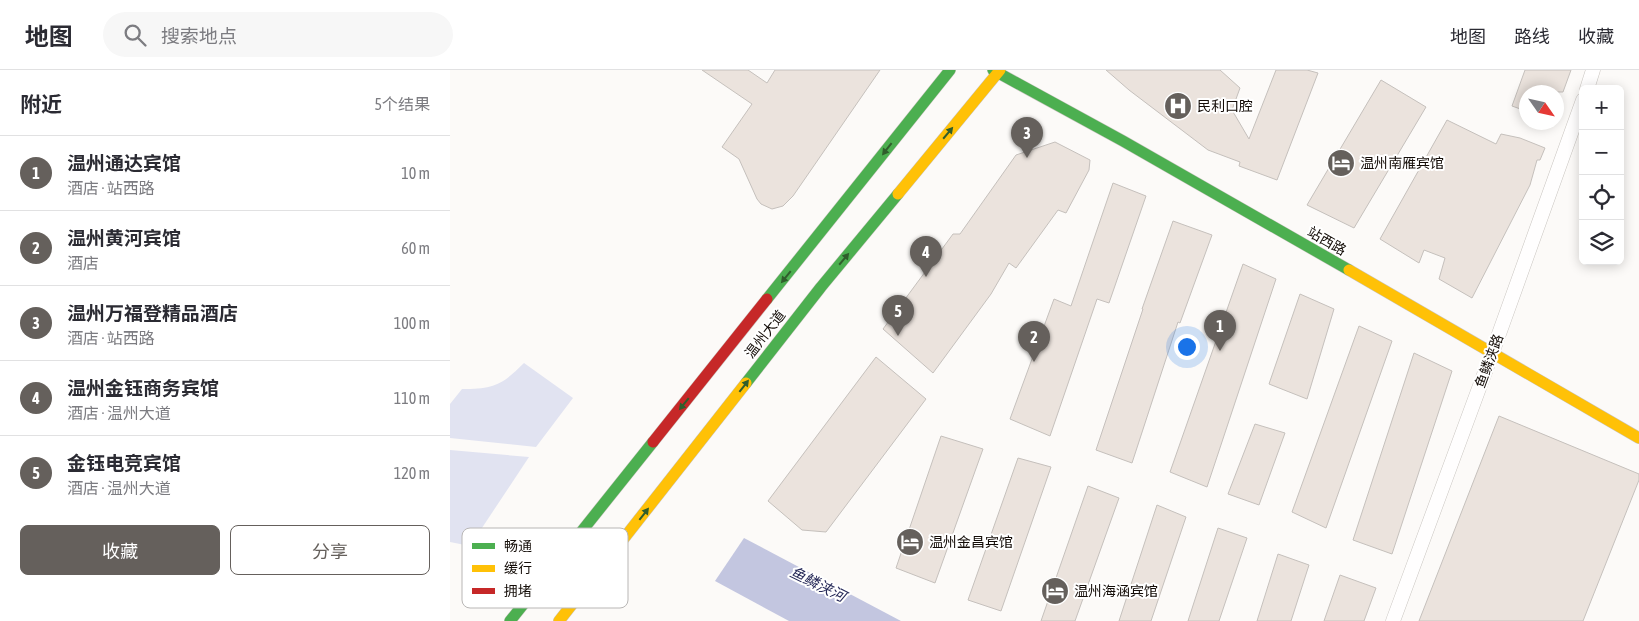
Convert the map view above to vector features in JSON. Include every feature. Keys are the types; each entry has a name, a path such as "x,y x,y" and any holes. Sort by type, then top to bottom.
{"main road":[{"name":"温州大道","path":"584,528 950,70"},
{"name":"温州大道","path":"628,533 821,287 997,71"},
{"name":"站西路","path":"997,71 1123,141 1639,438"},
{"name":"温州大道","path":"510,621 520,608"},
{"name":"温州大道","path":"559,621 569,608"}],"street":[{"path":"1588,85 1593,70"},
{"name":"鱼鳞浃路","path":"1393,621 1579,111"}],"shaded area":[{"path":"524,363 573,398 536,447 450,438 450,404 462,389 490,387 503,381"},
{"path":"450,450 529,457 482,528 462,528 462,544 450,542"}],"water":[{"name":"鱼鳞浃河","path":"744,538 901,621 789,621 715,581"}],"building":[{"path":"702,70 748,70 767,83 775,70 880,70 793,196 783,206 772,209 761,204 757,199 739,159 722,147 752,104"},
{"path":"1106,70 1220,70 1240,88 1232,110 1249,139 1276,70 1307,70 1318,73 1277,180 1239,166 1240,162 1208,150 1129,90"},
{"path":"1525,70 1571,70 1564,89 1564,85 1520,85"},
{"path":"1381,80 1426,107 1354,228 1307,205"},
{"path":"1519,87 1519,108 1512,106"},
{"path":"1447,120 1496,144 1501,134 1520,138 1545,148 1540,160 1537,160 1530,185 1472,298 1439,279 1445,258 1424,250 1419,263 1380,239"},
{"path":"1055,142 1090,160 1089,170 1066,213 1058,210 1016,268 1009,263 991,294 933,373 883,329 953,234 960,234 1016,155"},
{"path":"1113,183 1146,196 1109,303 1097,299 1050,436 1010,419 1054,299 1071,306"},
{"path":"1173,221 1212,235 1180,323 1178,322 1132,463 1096,450"},
{"path":"1243,264 1276,279 1207,487 1170,472"},
{"path":"1300,294 1334,309 1307,399 1269,384"},
{"path":"1359,326 1392,341 1326,528 1292,512"},
{"path":"1414,353 1452,371 1392,554 1353,540"},
{"path":"876,357 926,399 826,532 802,530 768,501"},
{"path":"1499,416 1639,474 1639,480 1583,621 1419,621"},
{"path":"1255,424 1285,433 1259,505 1228,494"},
{"path":"941,436 983,449 935,583 896,568"},
{"path":"1018,458 1051,467 1001,611 968,600"},
{"path":"1088,486 1119,498 1075,621 1041,621"},
{"path":"1157,505 1186,517 1151,621 1119,621"},
{"path":"1218,528 1247,538 1219,621 1188,621"},
{"path":"1278,554 1309,565 1291,621 1257,621"},
{"path":"1340,575 1376,588 1364,621 1324,621"}],"traffic: fast":[{"path":"767,299 950,70"},
{"path":"993,70 1123,141 1349,270"},
{"path":"746,383 821,287 898,194"},
{"path":"584,528 653,442"},
{"path":"510,621 520,608"}],"traffic: slow":[{"path":"898,194 1000,70"},
{"path":"1349,270 1639,438"},
{"path":"628,533 746,383"},
{"path":"559,621 569,608"}],"traffic: jam":[{"path":"653,442 767,299"}],"place":[{"name":"民利口腔","path":"1178,106"},
{"name":"温州万福登精品酒店","path":"1027,158"},
{"name":"温州南雁宾馆","path":"1341,163"},
{"name":"温州金钰商务宾馆","path":"926,277"},
{"name":"金钰电竞宾馆","path":"898,336"},
{"name":"温州通达宾馆","path":"1220,351"},
{"name":"温州黄河宾馆","path":"1034,362"},
{"name":"温州金昌宾馆","path":"910,542"},
{"name":"温州海涵宾馆","path":"1055,591"}]}
